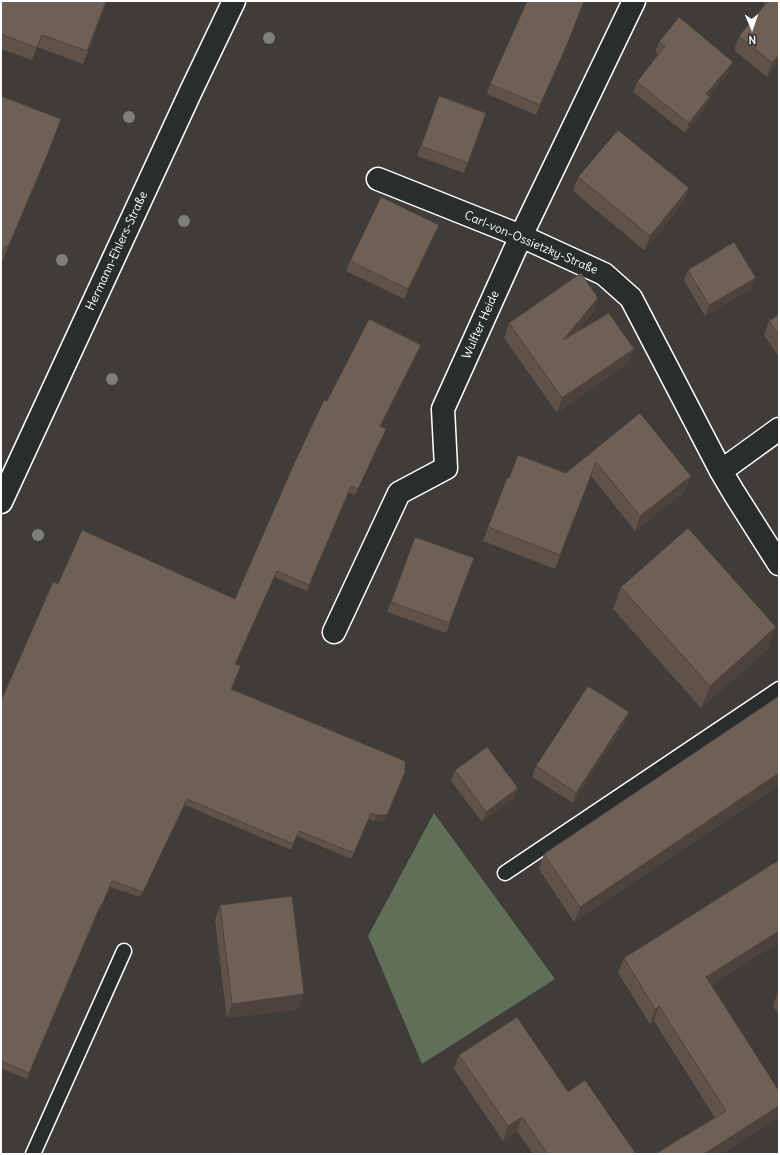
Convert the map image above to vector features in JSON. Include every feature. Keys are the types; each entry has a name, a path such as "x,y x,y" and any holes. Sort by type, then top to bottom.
{"street":[{"name":"Hermann-Ehlers-Straße","path":"1,502 234,1"},
{"name":"Wulfter Heide","path":"334,632 399,493 446,468 443,409 521,236 634,1"},
{"name":"Carl-von-Ossietzky-Straße","path":"378,179 521,236 604,274 631,298 721,471 779,564"},
{"path":"721,471 779,429"}],"lane":[{"path":"505,873 779,689"},
{"path":"33,1154 124,951"}],"green space":[{"path":"434,813 555,979 422,1064 368,936"}],"building":[{"path":"1,1 106,1 87,51 42,35 37,48 1,34"},
{"path":"527,1 584,1 569,40 540,105 490,84"},
{"path":"768,1 779,1 779,55 772,63 739,36"},
{"path":"679,17 733,62 706,94 710,96 689,123 637,82 665,46 659,42"},
{"path":"1,96 61,119 8,247 6,246 1,257"},
{"path":"439,96 486,113 468,163 421,146"},
{"path":"618,130 689,188 650,236 578,177"},
{"path":"381,197 439,225 408,289 350,261"},
{"path":"734,242 756,278 709,305 688,270"},
{"path":"581,273 598,298 563,340 609,313 634,349 562,398 509,323"},
{"path":"779,314 779,335 769,321"},
{"path":"369,319 421,345 380,426 386,429 358,489 351,486 309,585 277,571 235,664 241,666 231,689 405,761 405,772 387,815 376,815 371,813 354,853 299,831 293,844 187,799 143,892 112,881 29,1073 1,1061 1,701 53,582 58,584 82,530 235,599 293,466 324,400 327,401"},
{"path":"640,413 691,476 640,516 596,462 560,555 488,527 507,478 509,478 518,455 566,473"},
{"path":"688,528 776,627 710,686 621,587"},
{"path":"415,537 474,558 449,623 391,602"},
{"path":"588,686 629,712 576,793 536,766"},
{"path":"779,696 779,773 580,907 544,854"},
{"path":"487,747 518,788 486,812 455,770"},
{"path":"779,860 779,931 706,977 779,1091 779,1106 704,1154 655,1154 726,1111 659,1006 655,1009 624,958"},
{"path":"292,896 304,994 232,1004 220,905"},
{"path":"517,1017 568,1092 585,1080 636,1154 548,1154 522,1117 508,1126 459,1055"}]}
